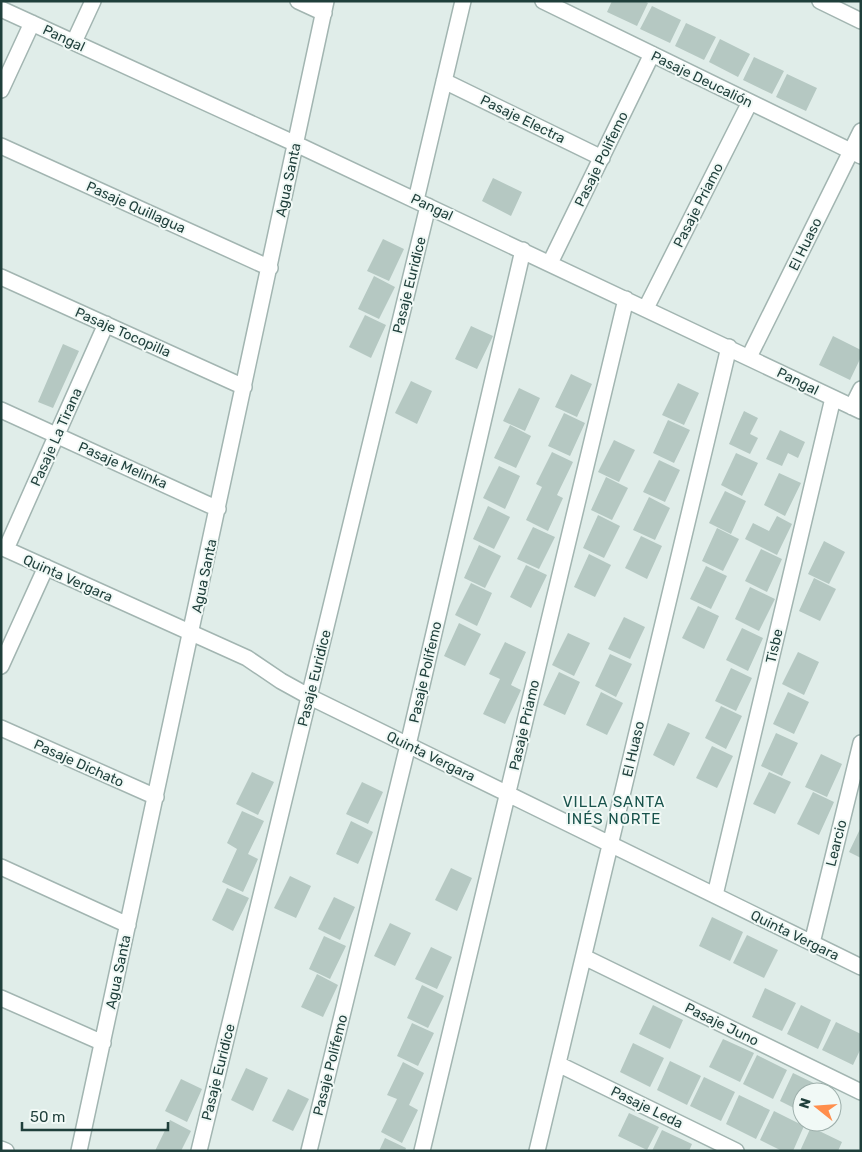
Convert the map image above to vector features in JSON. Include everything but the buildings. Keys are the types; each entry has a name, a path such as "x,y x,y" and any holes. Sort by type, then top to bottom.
{"street":[{"path":"74,42 93,1"},
{"path":"298,1 325,7"},
{"name":"Pasaje Euridice","path":"199,1151 310,697 422,203 444,81 463,1"},
{"name":"Pasaje Deucalión","path":"543,1 856,154"},
{"path":"820,1 861,21"},
{"name":"Agua Santa","path":"79,1151 325,7"},
{"name":"Pangal","path":"1,9 523,250 856,409"},
{"path":"1,90 32,23"},
{"name":"Pasaje Polifemo","path":"550,263 652,54"},
{"name":"Pasaje Electra","path":"444,81 602,158"},
{"name":"Pasaje Priamo","path":"646,308 750,102"},
{"name":"El Huaso","path":"749,357 856,154 861,131"},
{"name":"Pasaje Quillagua","path":"1,146 270,268"},
{"name":"Pasaje Polifemo","path":"309,1151 408,745 523,250"},
{"name":"Pasaje Tocopilla","path":"1,277 244,387"},
{"name":"Pasaje Priamo","path":"422,1151 626,299"},
{"name":"Pasaje La Tirana","path":"3,548 106,324"},
{"name":"El Huaso","path":"537,1151 729,347"},
{"path":"856,409 861,389"},
{"name":"Tisbe","path":"715,895 833,398"},
{"name":"Pasaje Melinka","path":"1,410 218,508"},
{"name":"Quinta Vergara","path":"3,548 247,658 281,681 310,697 861,967"},
{"path":"1,666 46,567"},
{"name":"Pasaje Dichato","path":"1,728 156,797"},
{"name":"Learcio","path":"812,943 861,743"},
{"path":"1,867 128,925"},
{"name":"Pasaje Juno","path":"584,956 861,1092"},
{"path":"1,998 102,1043"},
{"name":"Pasaje Leda","path":"558,1064 736,1151"},
{"path":"1,1149 6,1151"}],"district":[{"name":"VILLA SANTA INÉS NORTE","path":"614,810"}]}
